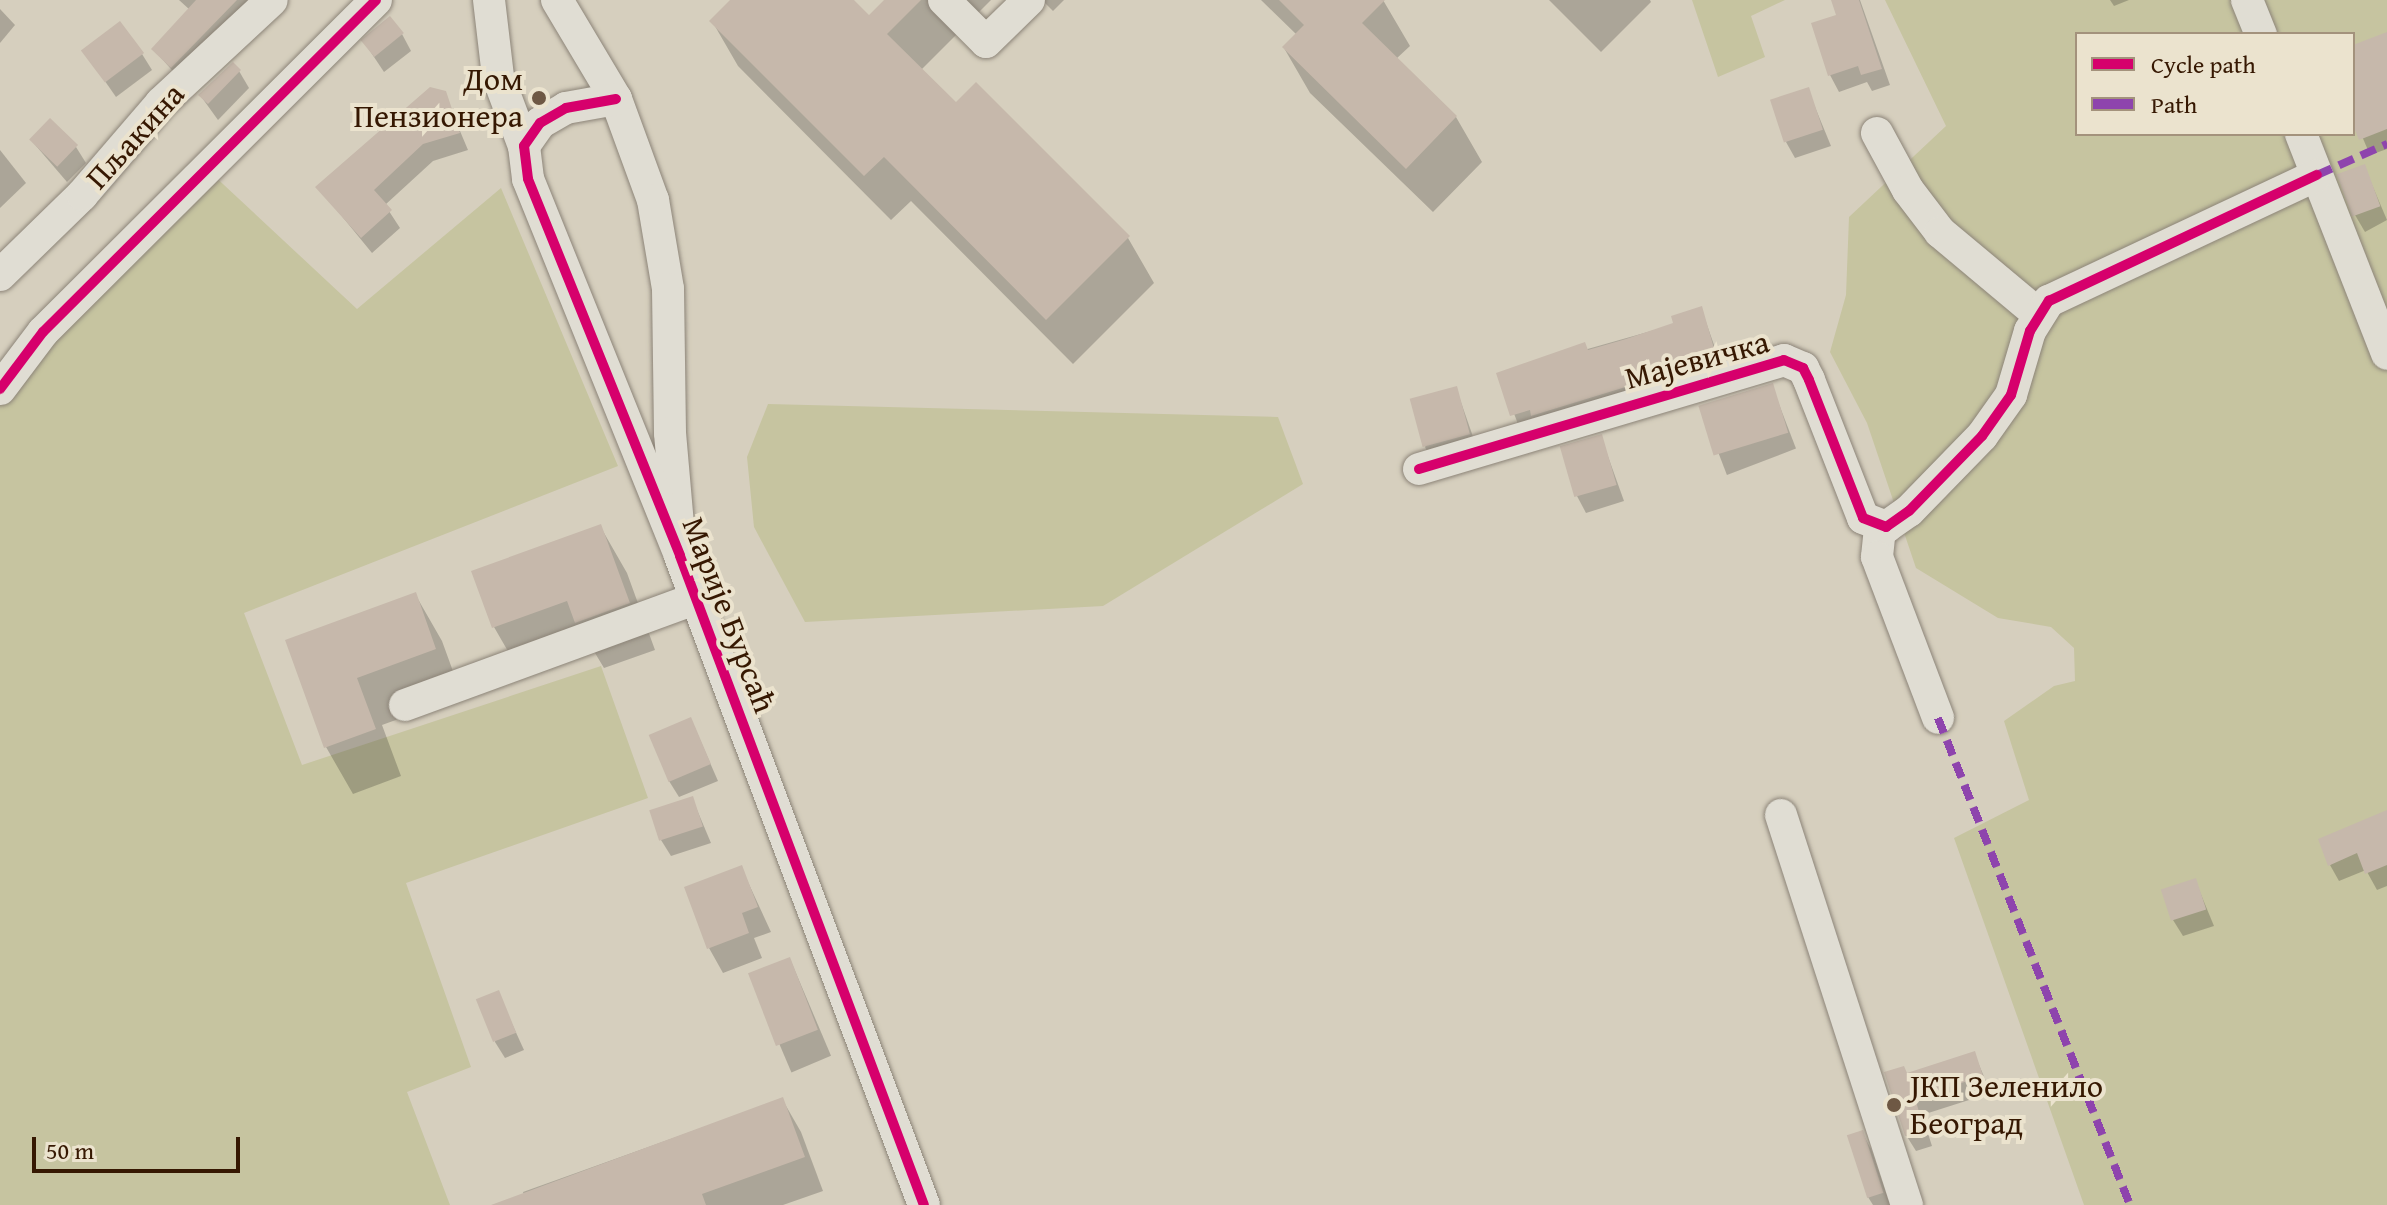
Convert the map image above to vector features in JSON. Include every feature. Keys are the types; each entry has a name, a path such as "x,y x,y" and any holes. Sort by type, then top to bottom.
{"street":[{"name":"Пљакина","path":"0,275 82,195 161,103 272,0"},
{"path":"0,389 43,332 376,0"},
{"name":"Марије Бурсаћ","path":"489,0 498,77 524,146 528,179 680,556 924,1205"},
{"name":"Марије Бурсаћ","path":"557,0 616,99 643,165 668,289 670,433 680,556"},
{"path":"944,0 986,42 1029,0"},
{"path":"2247,0 2260,32"},
{"path":"524,146 532,131 552,114 616,99"},
{"path":"1877,133 1908,190 1940,232 1987,277 2038,314"},
{"path":"2302,136 2387,354"},
{"path":"1938,718 1877,557 1880,528 1900,519 1982,436 2014,389 2038,314 2060,294 2317,175"},
{"name":"Мајевичка","path":"1419,469 1784,360 1803,368 1863,518 1880,528"},
{"path":"405,705 695,599"},
{"path":"1781,815 1907,1205"}],"shaded area":[{"path":"1692,0 1785,0 1751,16 1765,57 1718,77"},
{"path":"1885,0 2387,0 2387,1205 2084,1205 1954,838 2029,800 2004,721 2054,686 2075,681 2074,648 2051,627 1998,618 1916,568 1867,423 1830,352 1846,295 1849,217 1946,126"},
{"path":"195,158 357,309 501,188 618,466 244,613 302,765 601,666 648,798 406,883 471,1067 407,1092 450,1205 0,1205 0,369 17,344"},
{"path":"768,404 1278,417 1303,484 1103,606 805,622 754,527 747,457"}],"building":[{"path":"196,0 237,0 171,68 151,49"},
{"path":"730,0 854,0 869,15 884,0 921,0 887,34 956,102 976,82 1130,236 1046,320 884,157 864,176 709,21"},
{"path":"1279,0 1385,0 1362,23 1457,116 1406,169 1282,47 1304,25"},
{"path":"1831,0 1859,0 1882,69 1861,75 1858,66 1828,76 1811,23 1836,15"},
{"path":"390,16 404,33 374,57 360,40"},
{"path":"120,21 144,53 105,82 81,50"},
{"path":"2387,32 2387,129 2359,140 2355,130 2355,44"},
{"path":"233,62 241,70 208,104 198,95"},
{"path":"430,87 446,91 460,133 423,144 374,190 392,210 361,238 315,187"},
{"path":"1809,87 1823,130 1784,142 1770,100"},
{"path":"50,118 78,145 57,167 29,140"},
{"path":"2365,164 2380,206 2352,217 2337,174"},
{"path":"1702,306 1717,359 1531,416 1530,410 1510,416 1496,373 1585,342 1588,350 1626,339 1673,323 1671,316"},
{"path":"1773,383 1788,433 1714,456 1698,406"},
{"path":"1457,386 1470,434 1423,447 1410,399"},
{"path":"1602,434 1617,485 1574,497 1560,446"},
{"path":"601,524 630,603 575,623 567,601 492,628 471,571"},
{"path":"416,592 436,649 357,678 376,729 324,748 285,640"},
{"path":"691,717 711,764 669,782 649,735"},
{"path":"693,796 703,826 659,841 649,810"},
{"path":"2387,810 2387,865 2365,874 2357,853 2328,866 2318,839"},
{"path":"742,865 758,907 742,913 749,933 707,949 684,887"},
{"path":"2196,878 2206,909 2171,921 2161,889"},
{"path":"790,957 818,1030 776,1046 748,973"},
{"path":"499,990 516,1033 493,1042 476,999"},
{"path":"1975,1051 1983,1076 1915,1098 1924,1129 1905,1136 1884,1072 1904,1066 1907,1073"},
{"path":"783,1097 805,1157 702,1194 706,1205 491,1205"},
{"path":"1863,1130 1883,1193 1867,1198 1847,1135"}],"marked path":[{"path":"2317,175 2387,144"},
{"path":"1938,718 2130,1205"}],"cycle path":[{"path":"0,389 43,332 376,0"},
{"path":"616,99 566,108 540,123 524,146 528,179 680,556 924,1205"},
{"path":"1419,469 1784,360 1803,368 1863,518 1886,527 1909,511 1982,436 2011,395 2030,331 2049,301 2317,175"}],"place":[{"name":"Дом Пензионера","path":"539,98"},
{"name":"ЈКП Зеленило Београд","path":"1894,1105"}]}
